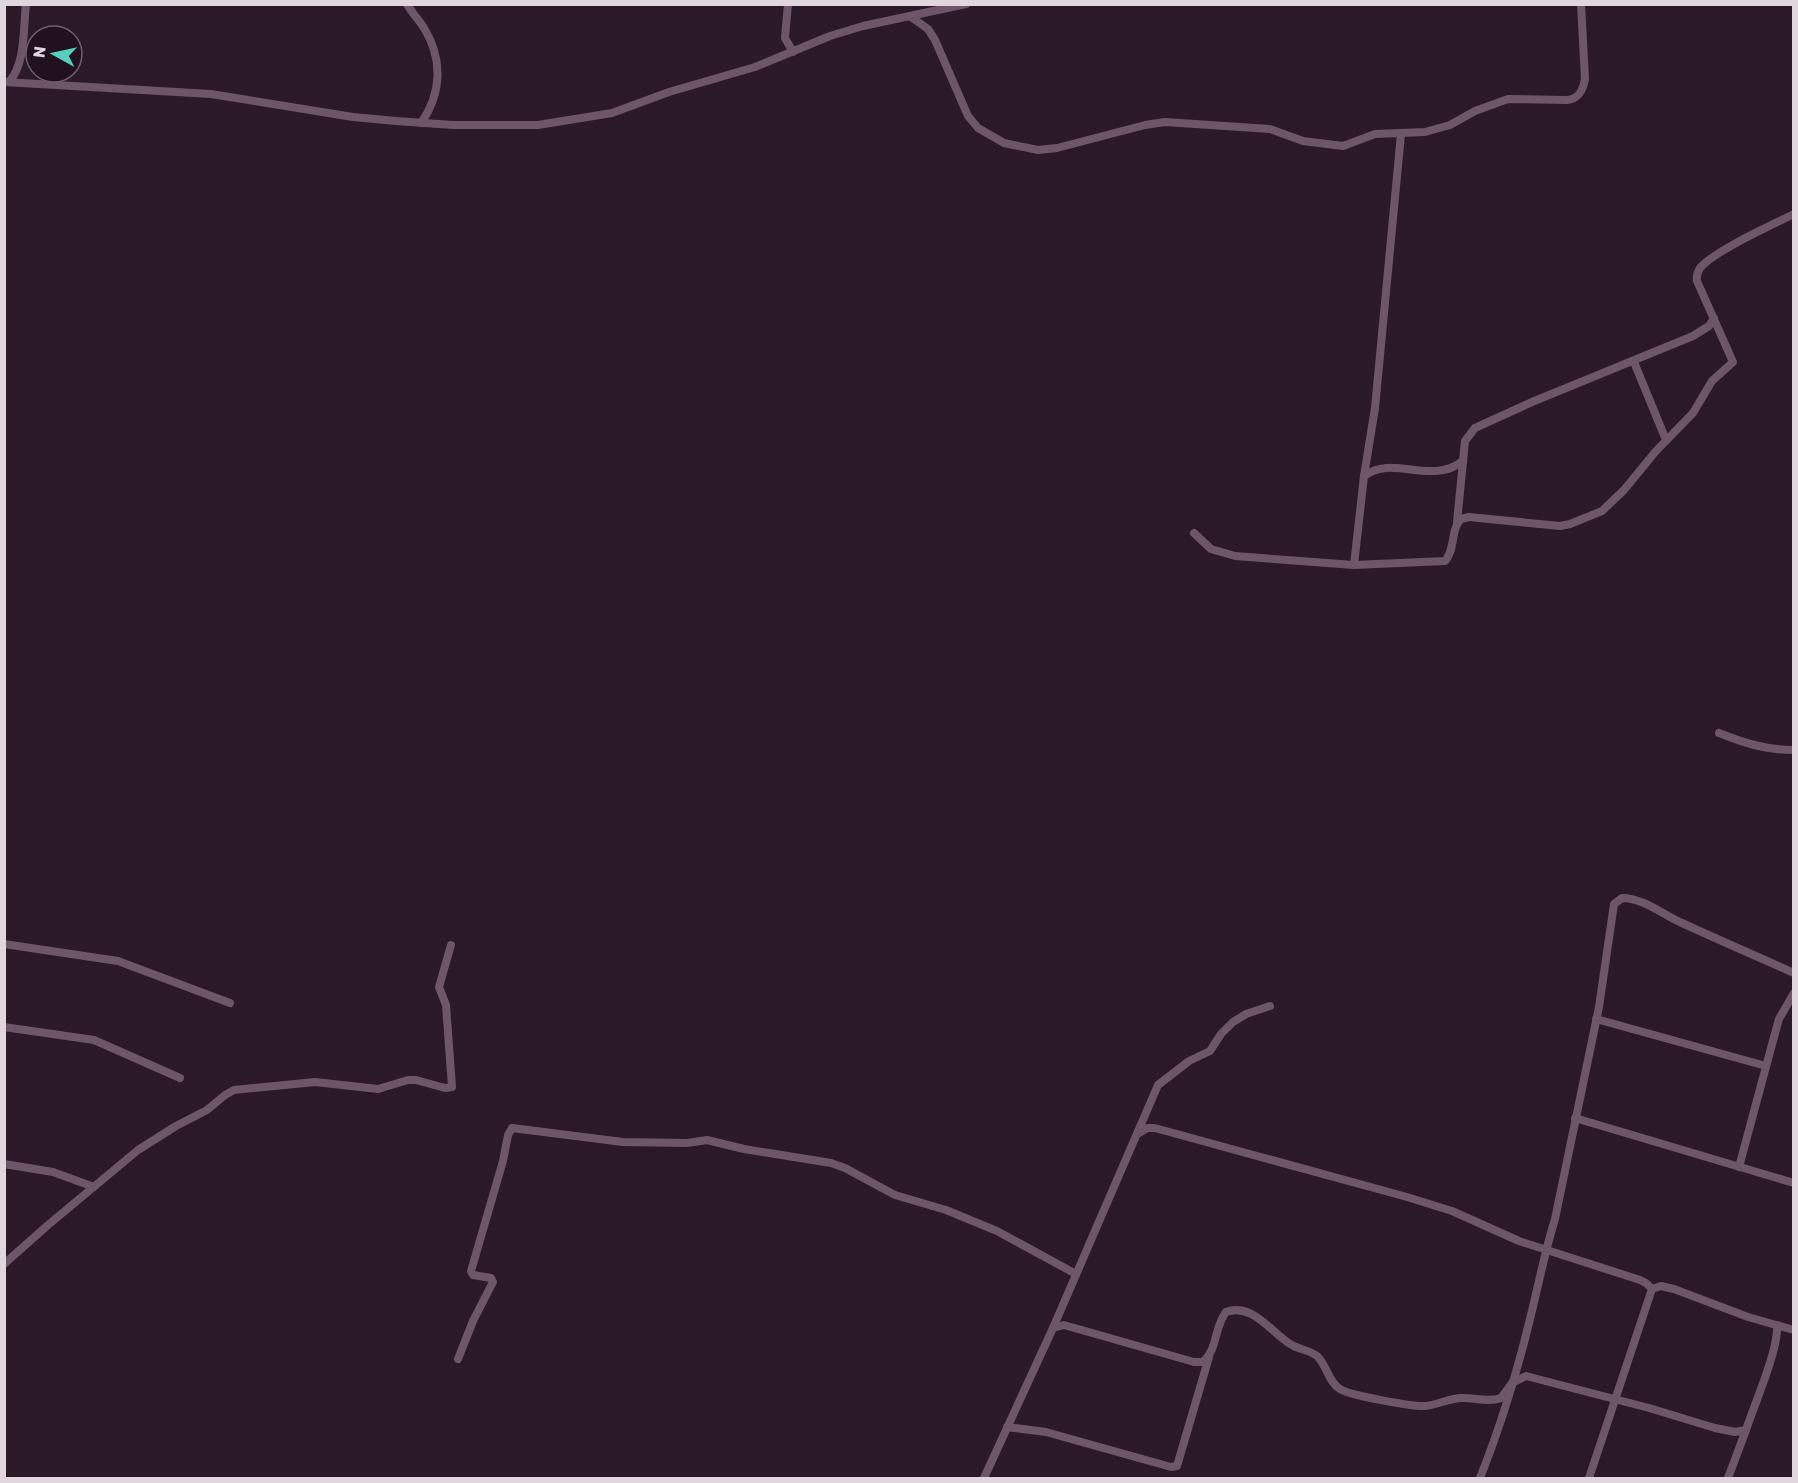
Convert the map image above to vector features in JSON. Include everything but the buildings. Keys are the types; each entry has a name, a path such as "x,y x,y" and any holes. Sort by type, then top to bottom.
{"street":[{"path":"7,82 20,61 26,4"},
{"path":"407,4 425,30 437,63 434,99 421,123"},
{"path":"788,4 785,38 793,52"},
{"path":"55,84 211,94 353,117 421,123 511,126 548,124 612,113 669,92 755,67 830,36 863,26 966,4"},
{"path":"911,17 928,29 935,40 971,121 994,138 1019,147 1047,150 1165,122 1270,129 1303,141 1331,146 1350,145 1375,134 1425,132 1450,125 1475,111 1508,99 1567,100 1578,96 1585,79 1581,4"},
{"path":"16,70 24,82"},
{"path":"7,82 24,82"},
{"path":"1354,565 1375,408 1401,134"},
{"path":"1457,522 1469,517 1560,526 1593,516 1611,504 1666,440 1693,413 1712,381 1734,362 1697,281 1696,276 1699,269 1716,255 1794,214"},
{"path":"1194,533 1212,549 1228,555 1354,565 1444,561 1451,551 1457,522 1467,437 1475,428 1703,331 1714,318"},
{"path":"1634,362 1666,440"},
{"path":"1364,477 1378,469 1389,468 1447,470 1463,461"},
{"path":"1719,733 1749,745 1794,750"},
{"path":"1480,1479 1500,1425 1531,1317 1545,1249 1555,1219 1596,1018 1614,904 1622,898 1632,898 1794,973"},
{"path":"4,944 118,961 230,1003"},
{"path":"4,1264 145,1144 207,1110 234,1090 315,1082 378,1089 408,1080 445,1088 452,1087 446,1005 439,987 450,945"},
{"path":"1739,1167 1779,1019 1794,993"},
{"path":"984,1479 1053,1328 1158,1085 1189,1061 1210,1051 1221,1034 1233,1022 1246,1014 1270,1006"},
{"path":"1596,1018 1766,1066"},
{"path":"4,1027 94,1040 180,1078"},
{"path":"1575,1119 1794,1184"},
{"path":"458,1359 473,1321 493,1282 491,1278 473,1275 471,1271 503,1161 508,1135 512,1128 623,1142 687,1143 707,1140 744,1149 831,1163 895,1195 946,1210 997,1231 1076,1274"},
{"path":"1137,1134 1147,1128 1155,1128 1452,1211 1520,1240 1640,1280 1652,1289"},
{"path":"4,1164 53,1172 94,1187"},
{"path":"1652,1289 1661,1286 1674,1289 1748,1317 1794,1330"},
{"path":"1589,1479 1652,1289"},
{"path":"1006,1427 1046,1432 1171,1467 1177,1466 1222,1317 1226,1312 1238,1310 1258,1318 1293,1346 1318,1357 1340,1389 1357,1395 1418,1406 1434,1405 1461,1398 1490,1401 1504,1396 1512,1383 1526,1376 1715,1428 1735,1432 1746,1430"},
{"path":"1053,1328 1064,1325 1194,1362 1203,1362 1209,1357"},
{"path":"1728,1479 1777,1340 1777,1325"}]}
